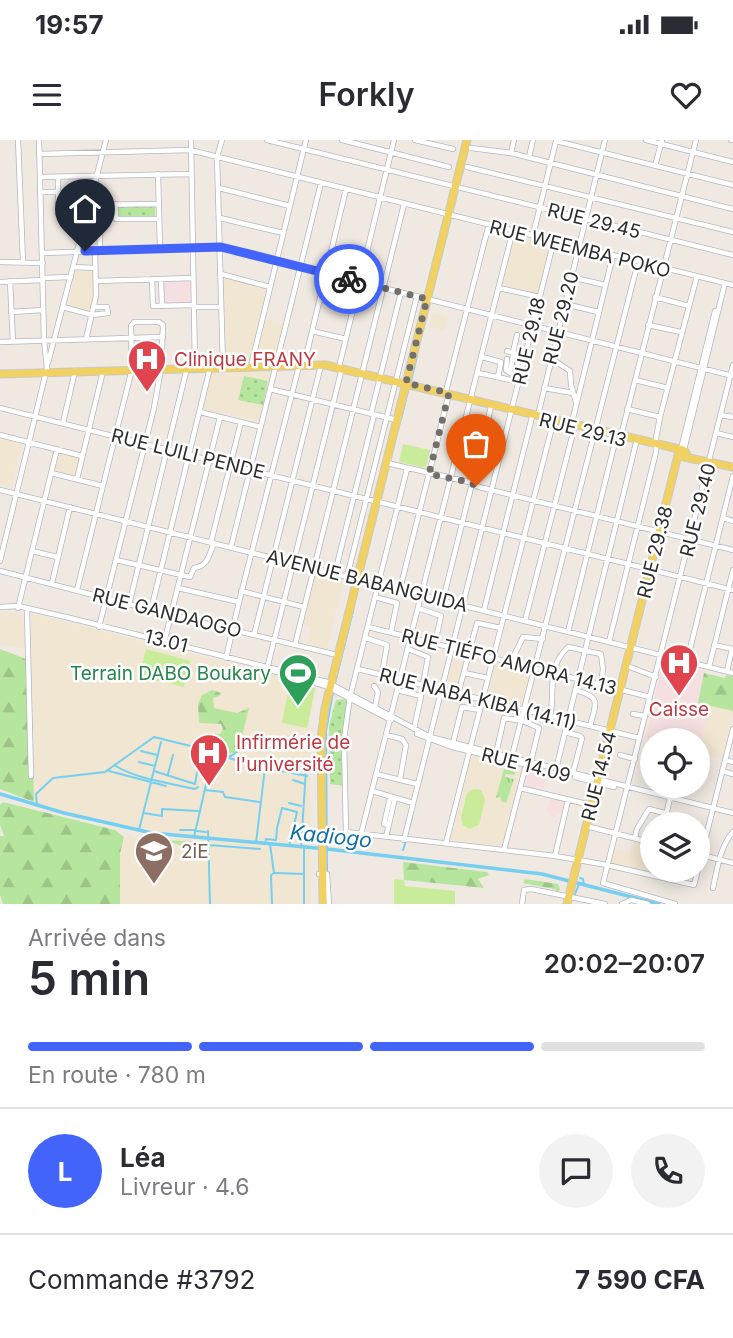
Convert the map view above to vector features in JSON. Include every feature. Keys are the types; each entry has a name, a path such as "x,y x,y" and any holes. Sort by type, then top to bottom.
{"main road":[{"path":"372,500 386,463 422,298 467,143"},
{"path":"0,374 46,370 321,365 363,373 733,466"},
{"path":"321,904 321,738 328,684 390,419 402,383"},
{"name":"RUE 29.13","path":"471,400 513,411"},
{"name":"RUE 29.13","path":"535,416 573,426"},
{"name":"RUE 29.13","path":"619,437 656,446"},
{"name":"RUE 29.38","path":"633,648 682,453"},
{"path":"328,684 352,578"},
{"path":"622,690 633,648"},
{"path":"622,690 633,648"},
{"name":"RUE 14.54","path":"570,900 622,690"},
{"path":"579,860 590,827 599,782"}],"street":[{"path":"18,140 23,262"},
{"path":"39,140 46,370"},
{"path":"0,561 106,140"},
{"path":"129,605 191,368 194,306 191,140"},
{"path":"222,140 217,157 223,368"},
{"name":"RUE 29.45","path":"267,140 733,255"},
{"path":"251,366 306,140"},
{"path":"342,140 449,167"},
{"path":"267,668 333,404 394,140"},
{"path":"415,140 453,149"},
{"path":"493,149 495,140"},
{"path":"511,153 514,140"},
{"path":"529,157 533,140"},
{"path":"533,235 556,140 733,185"},
{"name":"RUE 29.20","path":"484,610 544,387 605,140"},
{"path":"646,140 733,162"},
{"path":"568,632 596,516 627,409 696,140"},
{"path":"655,166 661,142"},
{"path":"467,143 733,209"},
{"name":"RUE WEEMBA POKO","path":"39,154 190,150 554,241"},
{"path":"467,167 733,232"},
{"path":"158,174 160,249"},
{"path":"40,177 190,174"},
{"path":"58,177 58,214"},
{"path":"232,547 321,183"},
{"path":"219,188 290,206"},
{"path":"226,658 292,394 312,331 346,189"},
{"path":"40,192 58,192 89,205 159,204"},
{"path":"75,196 91,196"},
{"path":"295,645 404,204"},
{"path":"86,339 96,281 99,205"},
{"path":"115,205 116,219 159,219"},
{"path":"220,218 283,233"},
{"path":"400,590 488,225"},
{"path":"361,834 513,231"},
{"name":"RUE WEEMBA POKO","path":"513,231 733,285"},
{"name":"RUE 29.18","path":"404,840 513,411 515,378 533,325 554,241"},
{"path":"43,253 221,247 732,375"},
{"path":"332,248 366,256"},
{"path":"525,621 613,256"},
{"path":"0,262 43,263"},
{"path":"511,760 526,711 638,263"},
{"path":"73,267 95,268"},
{"path":"221,274 270,286"},
{"path":"571,276 605,285"},
{"path":"0,282 71,277"},
{"path":"609,642 638,526 660,417 697,277"},
{"path":"96,281 193,278"},
{"path":"152,279 152,304 221,306"},
{"path":"162,279 162,306"},
{"path":"10,281 12,341"},
{"path":"682,453 723,284"},
{"path":"499,288 540,298"},
{"path":"335,573 401,292"},
{"path":"655,297 689,306"},
{"path":"320,299 354,308"},
{"path":"565,304 598,312"},
{"path":"63,307 92,315 108,313 107,307 93,307"},
{"path":"11,312 43,310"},
{"path":"77,590 132,369 131,326 134,322 158,322 163,325 161,369 99,626"},
{"path":"648,325 681,332"},
{"path":"312,331 346,339"},
{"path":"517,335 510,352 521,355"},
{"path":"0,342 163,337"},
{"path":"515,378 513,357 521,355"},
{"path":"482,357 501,362 498,377"},
{"path":"508,359 506,370 515,378"},
{"path":"551,359 570,371 577,403"},
{"path":"254,635 321,365"},
{"name":"RUE 29.40","path":"607,864 662,655 733,365"},
{"path":"151,610 210,368"},
{"path":"77,479 103,370"},
{"path":"63,424 75,371"},
{"path":"478,373 515,378"},
{"path":"634,380 668,388"},
{"path":"544,387 573,393"},
{"path":"270,389 390,419"},
{"path":"443,600 491,407"},
{"name":"RUE LUILI PENDE","path":"0,408 731,590"},
{"path":"627,409 660,417"},
{"path":"200,412 261,427"},
{"path":"720,415 733,417"},
{"path":"164,643 220,417"},
{"path":"116,560 191,576 194,568 201,567 207,561 241,422"},
{"path":"446,843 553,422"},
{"path":"716,433 733,437"},
{"path":"0,435 82,456"},
{"path":"556,769 636,443"},
{"path":"18,608 57,449"},
{"path":"386,463 733,550"},
{"path":"407,469 351,695 344,739 345,830 348,833 555,856 640,870"},
{"path":"51,473 103,486"},
{"path":"687,662 733,476"},
{"name":"AVENUE BABANGUIDA","path":"0,490 730,672"},
{"path":"52,583 70,507"},
{"path":"0,517 9,519"},
{"path":"723,518 733,520"},
{"path":"32,551 57,557"},
{"path":"709,667 731,590 733,570"},
{"name":"RUE GANDAOGO","path":"0,571 334,654"},
{"path":"178,588 239,602"},
{"path":"241,591 304,607"},
{"path":"375,597 396,603 391,632"},
{"name":"13.01","path":"0,608 18,608 99,626 328,684"},
{"name":"13.01","path":"18,608 99,626"},
{"path":"418,608 438,614 441,618 435,643"},
{"path":"27,611 31,776"},
{"path":"458,694 477,623 501,628"},
{"name":"RUE TIÉFO AMORA 14.13","path":"368,627 650,697"},
{"path":"510,662 523,637 543,639"},
{"path":"366,638 387,645 382,674"},
{"path":"714,645 733,649 730,672"},
{"path":"550,717 553,673 558,658 566,648 585,649 602,655 601,685"},
{"path":"408,649 428,657 424,685"},
{"path":"629,667 656,677"},
{"name":"RUE NABA KIBA (14.11)","path":"358,669 639,738"},
{"path":"464,673 488,678"},
{"name":"RUE 14.09","path":"328,684 430,739 511,760"},
{"path":"374,686 378,692 375,707"},
{"path":"397,690 421,696 414,729"},
{"path":"575,690 591,694 596,701 590,726"},
{"name":"RUE 14.09","path":"351,695 430,739 733,813"},
{"path":"453,743 462,707 480,710"},
{"path":"633,714 645,716"},
{"path":"496,754 503,720 508,718 523,721 540,729 520,788 504,850"},
{"path":"710,820 733,730"},
{"path":"565,732 581,737 573,773"},
{"path":"386,735 402,739 406,745 400,779"},
{"path":"620,755 635,759"},
{"path":"725,760 733,762"},
{"name":"RUE 14.09","path":"529,764 573,773 599,782"},
{"path":"722,771 733,774"},
{"path":"376,774 418,784"},
{"path":"520,788 592,806"},
{"path":"372,791 413,803"},
{"path":"386,837 389,825 384,824 393,798"},
{"path":"667,812 670,799"},
{"path":"555,856 568,800"},
{"path":"614,812 621,813"},
{"path":"635,838 640,824"},
{"path":"590,827 640,839"},
{"path":"713,888 719,859 727,839 733,832"},
{"path":"710,857 733,863"},
{"path":"607,864 604,884 675,904"},
{"path":"321,874 327,874 329,904"},
{"path":"522,904 523,893 527,889 570,900 605,904"},
{"path":"624,904 631,900 648,904"}],"shaded area":[{"path":"514,233 551,242 538,296 502,287"},
{"path":"94,270 91,312 68,306 76,271"},
{"path":"223,277 268,288 249,363 226,363"},
{"path":"164,283 192,283 193,301 189,306 165,304"},
{"path":"432,313 447,317 444,330 429,327"},
{"path":"264,319 285,324 276,360 254,360"},
{"path":"211,370 274,370 261,422 204,409"},
{"path":"0,439 22,444 11,487 0,484"},
{"path":"59,451 80,455 75,476 54,471"},
{"path":"316,573 344,579 327,649 307,645 311,627 303,625"},
{"path":"0,612 23,616 26,649 0,644"},
{"path":"31,613 318,686 309,723 311,904 120,904 120,854 127,833 142,840 175,848 175,836 152,833 34,804"},
{"path":"454,660 464,665 460,684 447,681"},
{"path":"496,660 534,670 524,707 487,697"},
{"path":"663,662 705,671 698,703 710,706 705,728 648,728"},
{"path":"710,706 733,711 722,759 710,756 710,728 705,728"},
{"path":"472,754 523,766 502,846 451,840"},
{"path":"529,768 548,773 542,792 526,788"},
{"path":"550,799 563,801 562,811 555,817 547,810"},
{"path":"634,840 640,841 640,869 611,862 614,850 630,853"}],"green space":[{"path":"155,206 155,217 116,217 116,207"},
{"path":"244,376 268,381 263,405 238,400"},
{"path":"403,444 430,450 426,468 399,462"},
{"path":"0,649 31,661 34,802 0,789"},
{"path":"146,649 190,661 184,687 139,676"},
{"path":"704,673 725,678 726,675 733,676 733,711 698,703"},
{"name":"Terrain DABO Boukary","path":"290,683 315,688 307,728 282,723"},
{"path":"212,690 221,693 213,698 214,708 237,713 249,708 239,748 235,753 225,753 213,748 215,734 220,734 223,729 221,724 199,723 198,704 202,695"},
{"path":"336,700 347,701 342,746 343,786 330,784 329,726"},
{"path":"504,769 516,771 515,775 505,774 505,777 514,779 506,803 501,801 501,797 496,798"},
{"path":"474,789 481,790 485,800 479,825 469,829 463,825 461,818 467,793"},
{"path":"3,802 115,830 124,837 120,854 120,904 3,904 0,895 0,836 4,836 0,824 0,805"},
{"path":"163,840 198,842 207,847 206,855 197,854 192,847 192,856 185,859 187,847"},
{"path":"403,862 487,872 489,875 478,879 484,888 404,880"},
{"path":"394,879 404,880 405,886 455,891 455,904 394,904"},
{"path":"525,879 558,884 560,889 558,892 523,883"}],"waterway":[{"path":"411,381 417,356"},
{"path":"401,419 409,387"},
{"path":"335,683 353,611"},
{"path":"445,687 461,691"},
{"path":"327,871 326,731 333,692"},
{"path":"37,805 36,794 53,778 105,772 154,737 231,756 240,746"},
{"path":"139,830 161,742"},
{"path":"141,751 157,755"},
{"path":"194,837 213,754 307,776"},
{"path":"168,774 173,755"},
{"path":"139,762 155,766"},
{"path":"272,764 306,769 301,847"},
{"path":"114,765 153,780 195,789 198,787"},
{"path":"154,771 195,784 198,767"},
{"path":"256,843 265,768"},
{"path":"109,771 166,786"},
{"path":"293,780 305,784"},
{"path":"205,790 223,792 225,797 259,802"},
{"name":"Kadiogo","path":"0,794 64,813 152,833 327,849 542,874 659,904"},
{"path":"289,803 301,806"},
{"path":"265,844 266,839 276,840 282,808 297,812 289,846"},
{"path":"144,813 162,816 162,809 198,811"},
{"path":"407,835 412,817"},
{"path":"180,830 195,830"},
{"path":"197,831 206,832"},
{"path":"208,831 210,904"},
{"path":"403,850 406,841"},
{"path":"270,844 274,873 271,875 272,904"},
{"path":"209,845 260,849"},
{"path":"304,847 304,904"},
{"path":"275,873 304,874"},
{"path":"580,878 583,879 584,885"},
{"path":"575,894 579,884"}],"way so far":[{"path":"349,279 427,299 406,383 449,393 429,474 469,482 476,486"}],"place":[{"name":"Clinique FRANY","path":"147,393"},
{"name":"Caisse","path":"679,697"},
{"name":"Terrain DABO Boukary","path":"298,707"},
{"name":"Infirmérie de l'université","path":"209,787"},
{"name":"2iE","path":"154,885"}],"route":[{"path":"85,251 221,247 349,279"}]}
